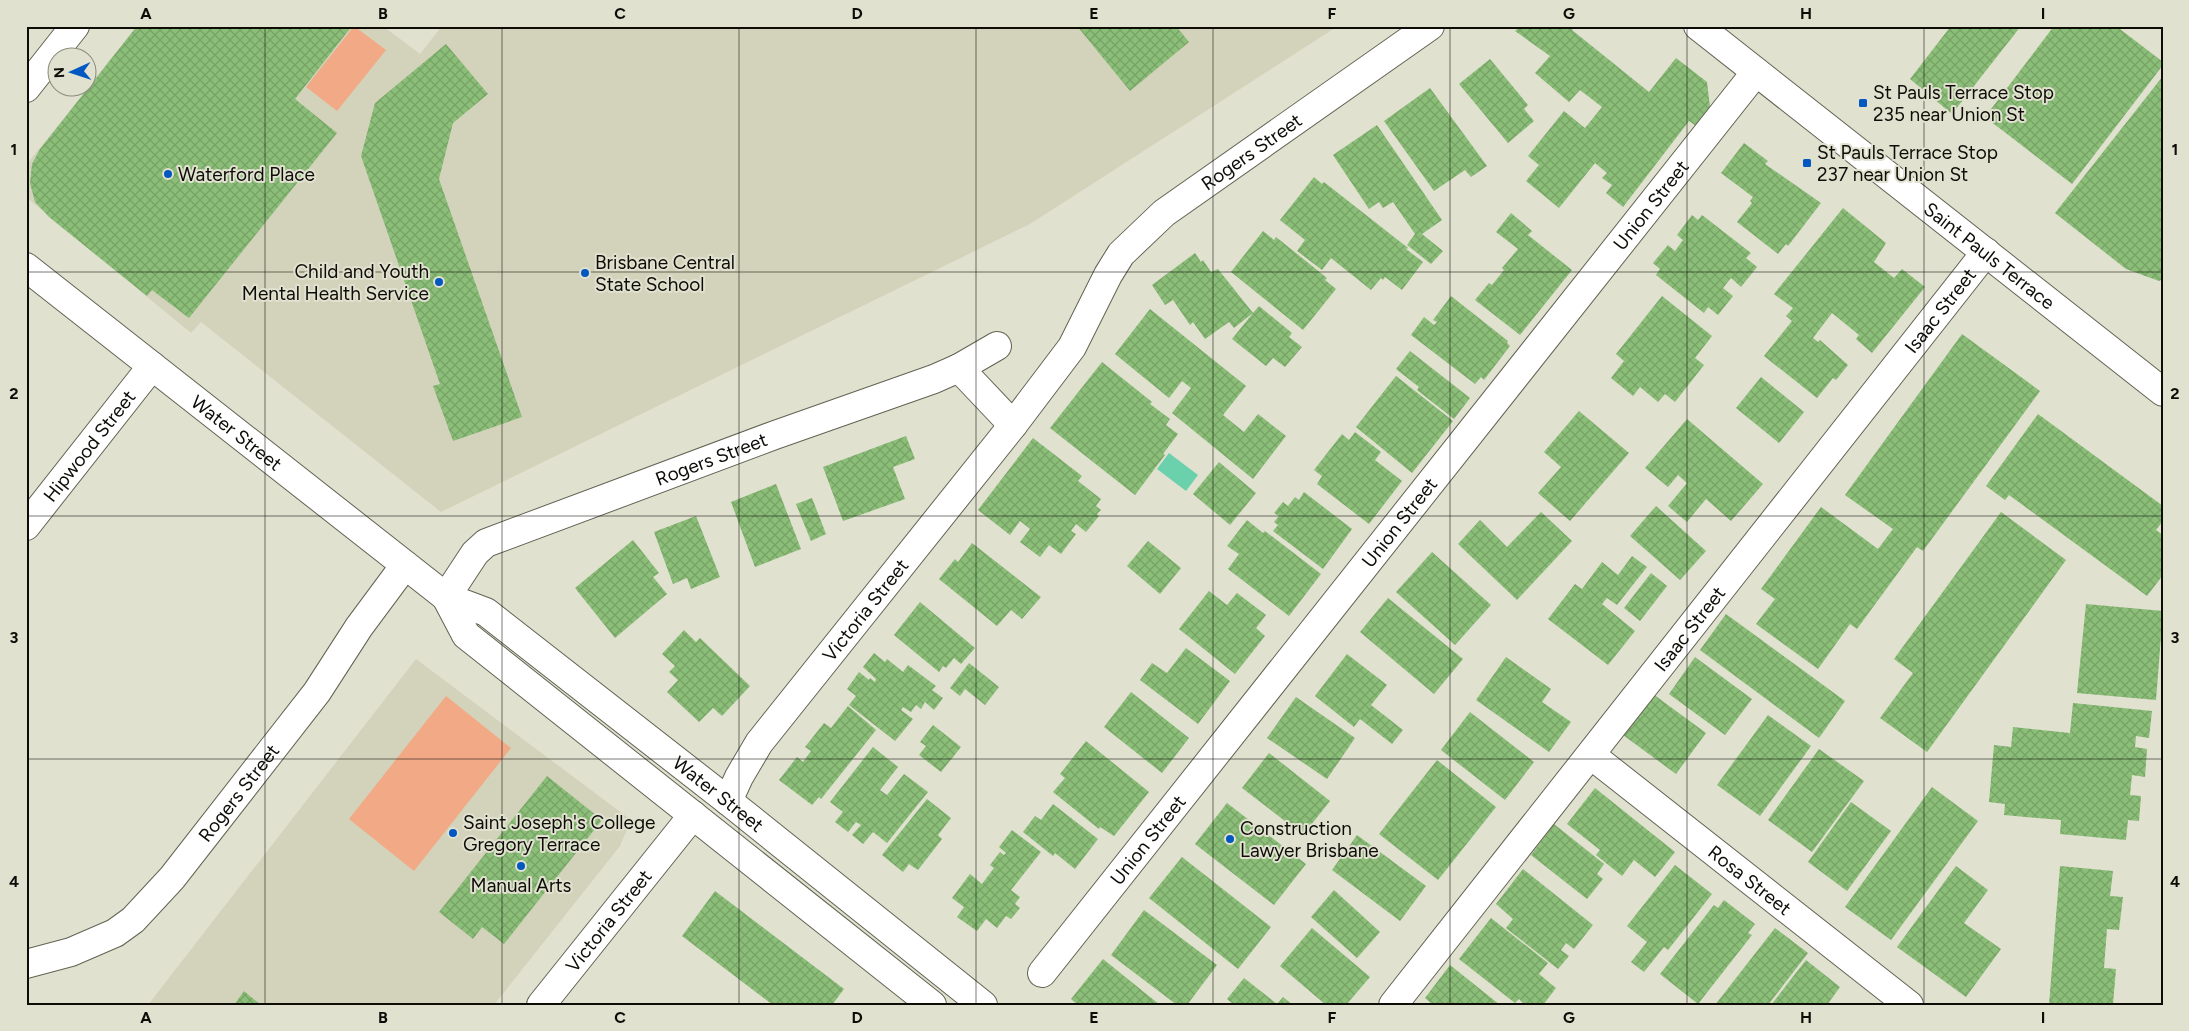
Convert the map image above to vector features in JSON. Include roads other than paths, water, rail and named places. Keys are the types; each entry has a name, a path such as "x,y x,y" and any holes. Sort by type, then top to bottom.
{"street":[{"path":"26,88 75,26"},
{"name":"Rogers Street","path":"1095,300 1121,254 1164,213 1430,26"},
{"name":"Saint Pauls Terrace","path":"1698,26 2163,392"},
{"name":"Union Street","path":"1042,973 1756,72"},
{"name":"Isaac Street","path":"1393,1005 1986,252"},
{"name":"Water Street","path":"26,267 446,597 486,612 728,801 983,1005"},
{"name":"Victoria Street","path":"728,801 739,777 759,743 1013,425 1072,347 1095,300"},
{"name":"Rogers Street","path":"446,597 475,553 486,543 934,379 959,368 997,346"},
{"name":"Hipwood Street","path":"26,526 152,366"},
{"path":"959,368 1013,425"},
{"name":"Rogers Street","path":"26,964 71,952 114,933 133,920 172,878 317,692 360,627 405,565"},
{"name":"Water Street","path":"446,597 466,635 932,1005"},
{"name":"Rosa Street","path":"1591,754 1908,1005"},
{"name":"Victoria Street","path":"541,1005 693,815"}],"place":[{"name":"St Pauls Terrace Stop 235 near Union St","path":"1863,103"},
{"name":"St Pauls Terrace Stop 237 near Union St","path":"1807,163"},
{"name":"Waterford Place","path":"168,174"},
{"name":"Brisbane Central State School","path":"585,273"},
{"name":"Child and Youth Mental Health Service","path":"439,282"},
{"name":"Saint Joseph's College Gregory Terrace","path":"453,833"},
{"name":"Construction Lawyer Brisbane","path":"1230,839"},
{"name":"Manual Arts","path":"521,866"}]}
